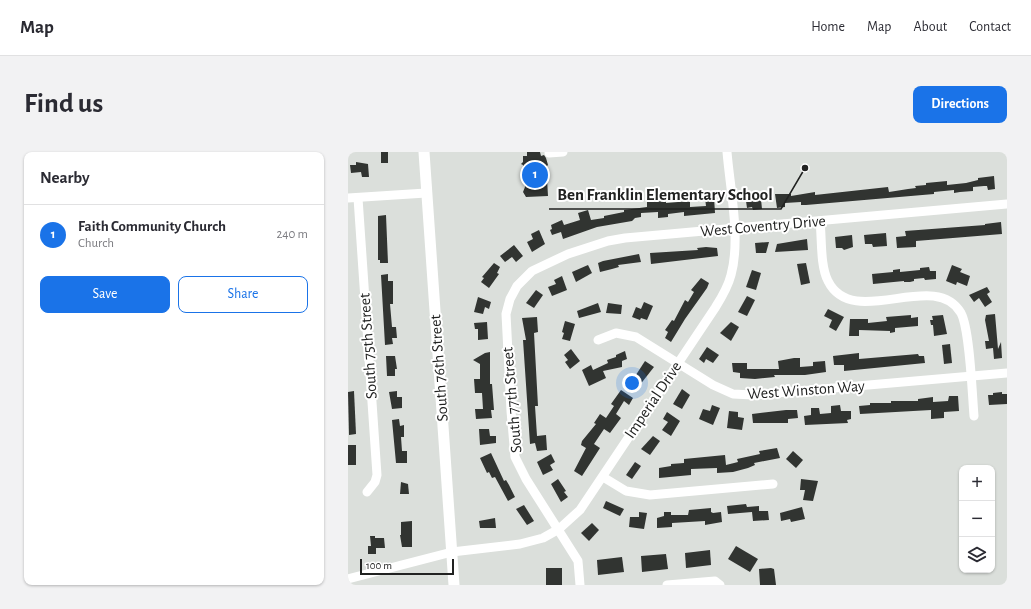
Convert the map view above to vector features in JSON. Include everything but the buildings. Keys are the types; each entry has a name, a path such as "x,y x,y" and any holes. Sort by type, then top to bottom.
{"main road":[{"name":"South 76th Street","path":"424,152 454,585"}],"street":[{"path":"549,153 563,152"},
{"name":"Imperial Drive","path":"348,579 452,552 520,544 543,538 559,529 580,510 727,288 734,259 734,228 727,152"},
{"path":"348,198 426,193"},
{"name":"South 75th Street","path":"358,198 377,474 375,482 367,492"},
{"name":"West Coventry Drive","path":"526,275 547,263 568,254 608,241 645,236 1007,204"},
{"path":"820,221 826,277 832,287 844,298 858,302 934,296 945,299 956,307 965,325 974,416"},
{"name":"South 77th Street","path":"526,275 517,286 510,299 505,320 513,446 520,468 578,561 580,585"},
{"name":"West Winston Way","path":"598,340 616,334 629,335 712,385 732,394 753,395 1007,373"},
{"path":"603,477 626,491 650,495 773,484"},
{"path":"667,585 715,581 720,585"}],"place":[{"name":"Ben Franklin Elementary School","path":"805,168"},
{"name":"Faith Community Church","path":"535,175"}]}
